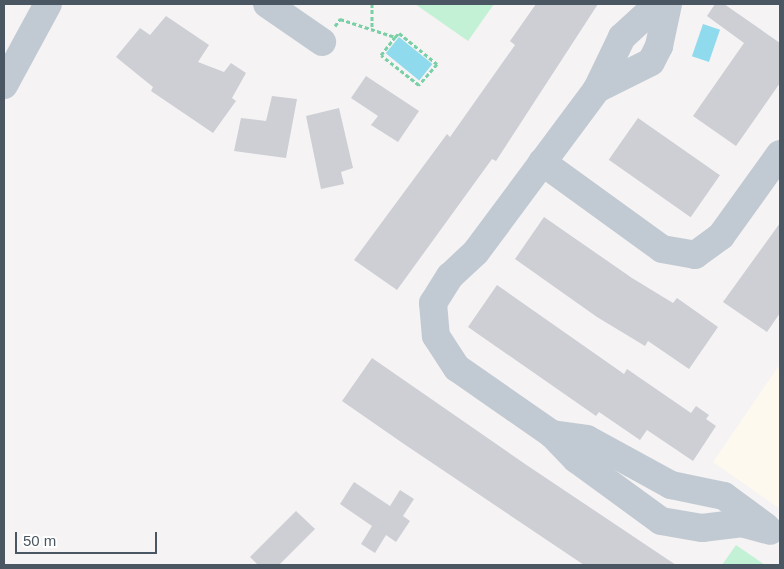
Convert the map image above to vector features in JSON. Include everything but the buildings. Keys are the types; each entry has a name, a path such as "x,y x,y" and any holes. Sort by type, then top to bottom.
{"street":[{"path":"4,85 48,4"},
{"path":"267,4 322,42"},
{"path":"658,4 622,37 597,89 433,303 436,336 457,368 552,434 576,459 661,521 679,527 717,527 741,523 775,535"},
{"path":"597,89 651,62 659,46 668,4"},
{"path":"542,162 662,249 695,255 722,236 780,154"},
{"path":"552,434 587,440 671,485 724,496 775,535"},
{"path":"661,521 671,485"},
{"path":"717,527 724,496"}],"path":[{"path":"372,4 372,27"},
{"path":"322,42 340,19 372,27 395,36 399,33 437,64 419,85 381,54 395,36"}],"shaded area":[{"path":"780,364 780,509 713,462"}],"green space":[{"path":"415,4 494,4 468,41"},
{"path":"736,545 765,565 722,565"}],"water":[{"path":"703,24 720,30 709,62 692,56"},
{"path":"399,37 432,64 419,80 386,53"}]}
